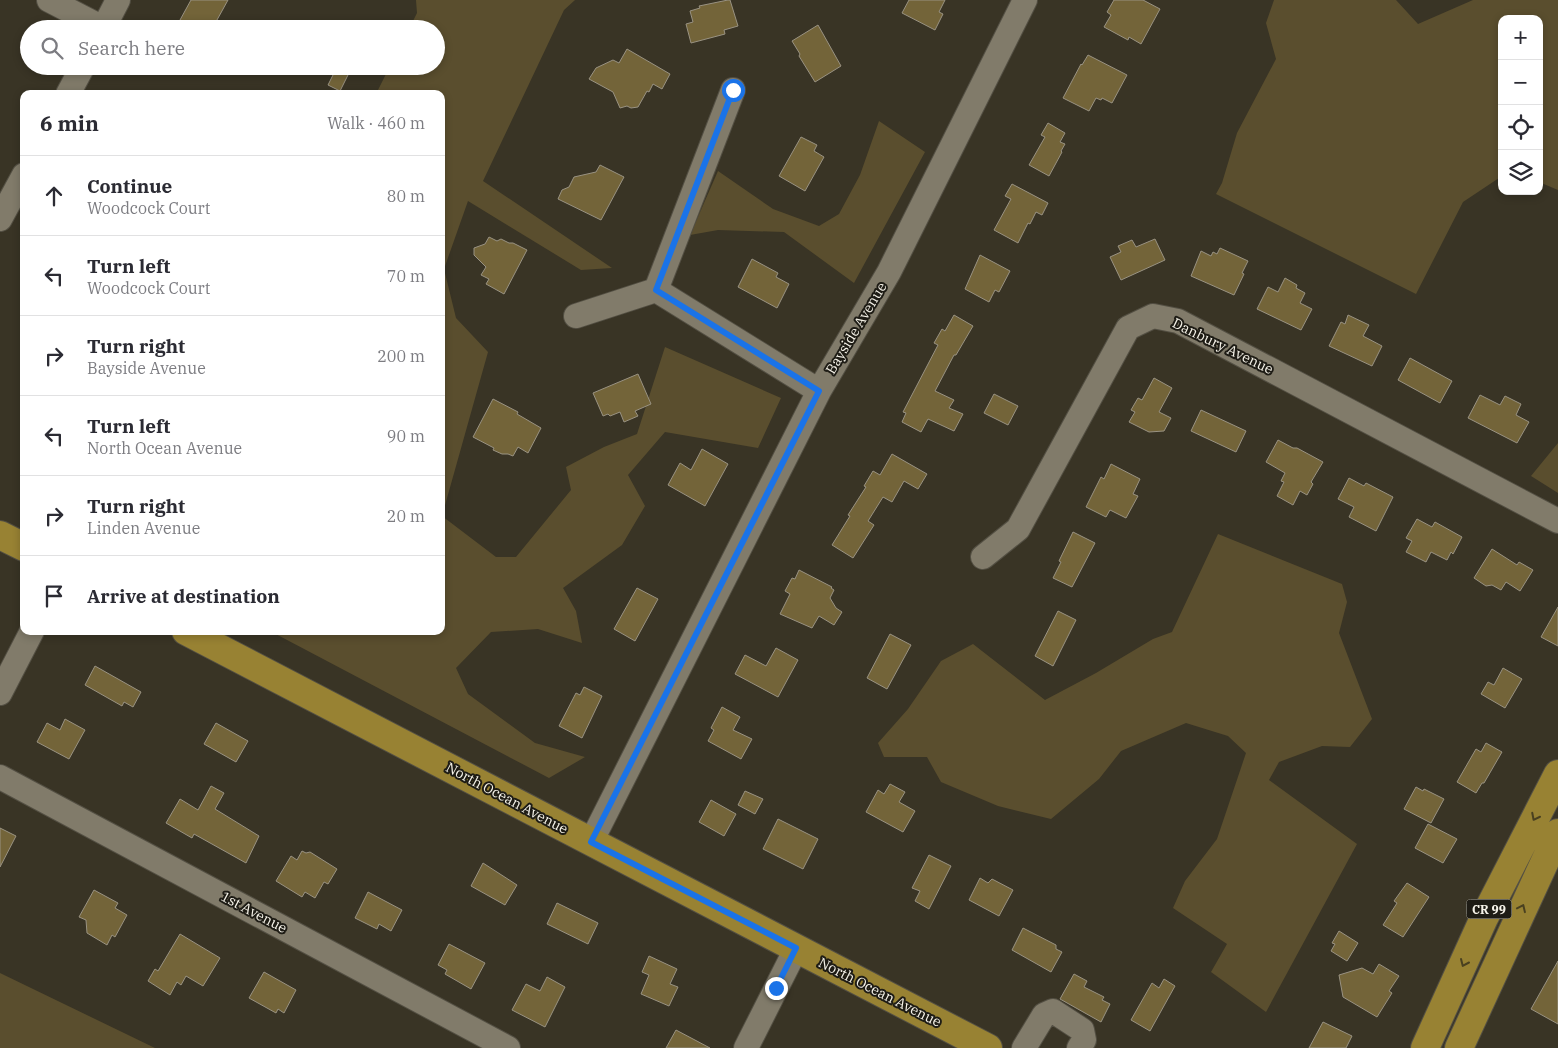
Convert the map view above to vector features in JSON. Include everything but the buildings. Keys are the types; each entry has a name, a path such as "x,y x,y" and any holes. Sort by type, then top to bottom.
{"main road":[{"path":"0,535 20,545"},
{"name":"North Ocean Avenue","path":"194,635 988,1048"},
{"name":"CR 99","path":"1426,1048 1484,918 1558,774"},
{"name":"CR 99","path":"1459,1048 1558,833"}],"street":[{"path":"49,0 86,20"},
{"path":"108,20 118,0"},
{"name":"Bayside Avenue","path":"591,842 819,391 889,272 1024,0"},
{"path":"70,90 78,75"},
{"path":"656,290 733,90"},
{"path":"0,219 20,182"},
{"path":"576,316 656,290 819,391"},
{"name":"Danbury Avenue","path":"983,557 1018,529 1128,328 1154,316 1178,321 1558,521"},
{"path":"0,693 30,635"},
{"name":"1st Avenue","path":"0,777 508,1048"},
{"path":"746,1048 796,948"},
{"path":"1024,1048 1044,1015 1053,1012 1082,1030 1084,1040 1079,1048"}],"shaded area":[{"path":"416,0 575,0 564,10 483,181 612,268 581,270 468,201 445,266 445,90 378,90 386,75 445,75 445,20 414,20 417,13"},
{"path":"1274,0 1396,0 1418,24 1473,0 1558,0 1558,190 1543,184 1543,15 1498,15 1498,179 1463,202 1416,294 1216,194 1222,183 1237,133 1276,59 1266,23"},
{"path":"879,121 925,152 854,283 784,232 718,230 690,235 718,171 773,209 819,226 839,214 860,175"},
{"path":"445,273 456,318 488,352 445,505"},
{"path":"665,347 781,398 758,448 665,432 628,475 645,506 622,545 563,588 576,611 582,643 538,629 491,632 456,668 468,694 535,743 585,757 549,778 278,635 445,635 445,518 496,557 516,557 571,490 566,467 604,447 637,434"},
{"path":"1558,443 1558,493 1531,476"},
{"path":"1218,534 1342,584 1347,602 1339,633 1372,719 1350,747 1322,746 1279,762 1269,780 1357,844 1266,1012 1211,972 1227,944 1173,908 1185,881 1217,839 1246,753 1228,736 1186,723 1121,751 1099,779 1051,819 998,806 941,782 927,757 884,757 878,743 908,709 941,661 973,644 1045,700 1096,673 1153,639 1172,632"},
{"path":"0,973 155,1048 0,1048"}],"route":[{"path":"733,90 656,290 819,391 591,842 796,948 776,988"}]}
